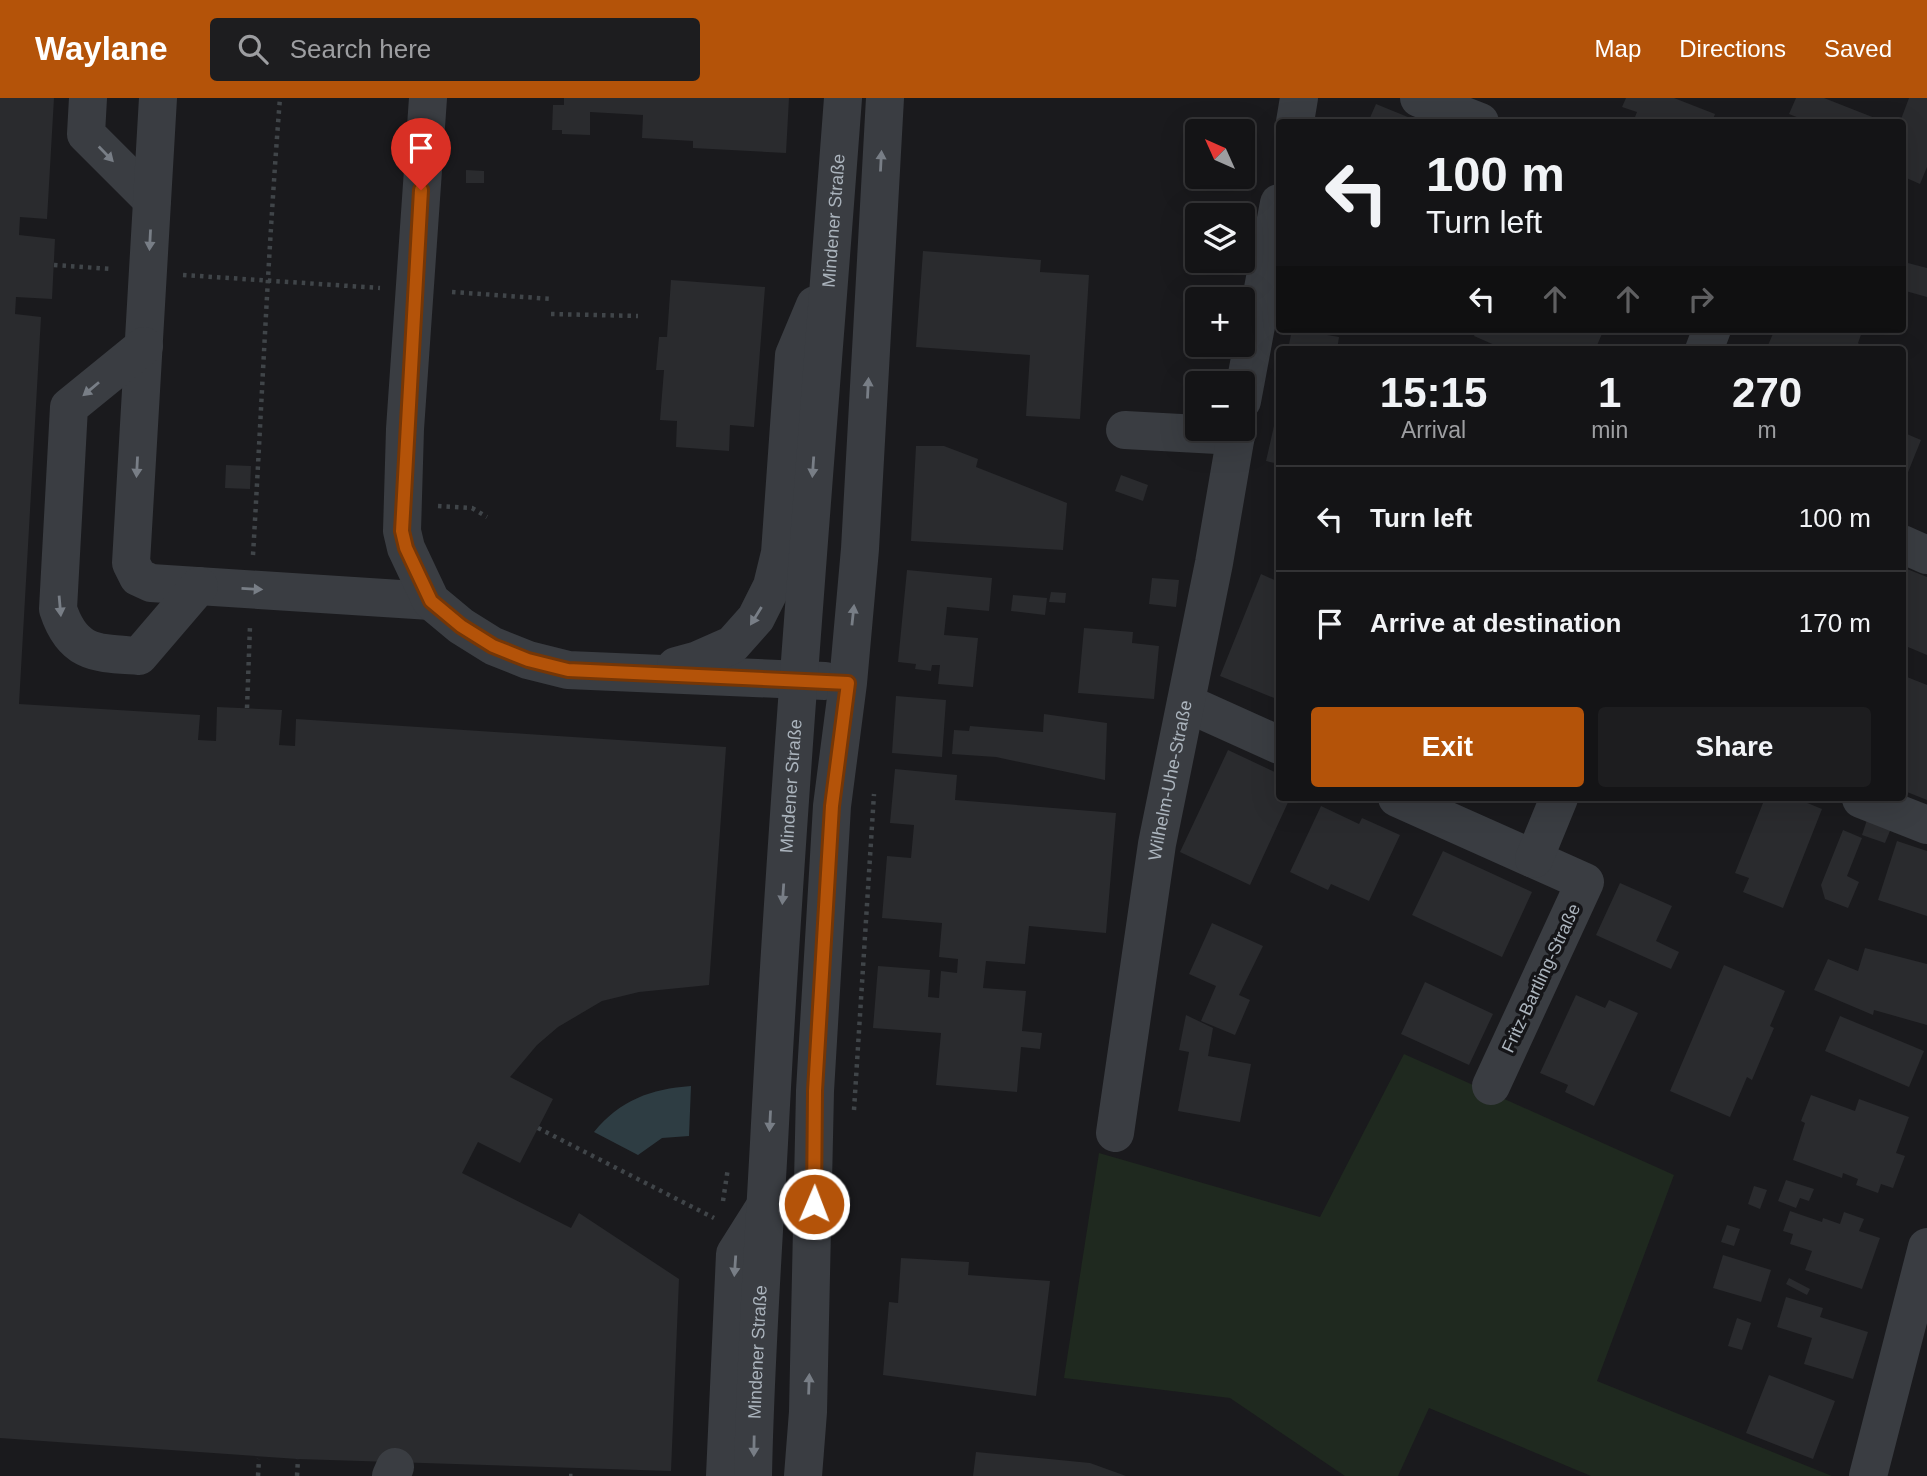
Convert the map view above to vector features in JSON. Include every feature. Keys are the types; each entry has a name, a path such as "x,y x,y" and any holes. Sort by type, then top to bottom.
{"street":[{"path":"88,98 86,134 152,200"},
{"path":"158,98 131,563 138,577 151,583 431,601"},
{"path":"428,98 402,531 406,548 431,601 461,626 493,646 528,660 568,670 848,683"},
{"name":"Mindener Straße","path":"754,1476 755,1392 779,951 827,277 843,98"},
{"path":"803,1476 809,1398 815,1091 832,806 848,683 860,535 885,98"},
{"path":"1296,119 1299,98"},
{"path":"1419,98 1472,119"},
{"name":"Wilhelm-Uhe-Straße","path":"1248,371 1276,218"},
{"path":"647,673 698,660 732,645 756,618 772,586 780,553 794,355 827,277"},
{"path":"144,345 69,407 58,609 64,628 80,646 99,653 139,656 199,586"},
{"path":"1125,430 1185,426"},
{"name":"Wilhelm-Uhe-Straße","path":"1115,1133 1157,844 1235,441"},
{"path":"345,596 370,586 402,531"},
{"path":"1906,546 1927,555"},
{"path":"1186,704 1276,744"},
{"name":"Fritz-Bartling-Straße","path":"1404,801 1585,882 1491,1086"},
{"path":"1534,859 1558,801"},
{"path":"1866,801 1927,825"},
{"path":"725,1476 735,1254 765,1206"},
{"path":"1868,1476 1927,1247"}],"path":[{"path":"247,708 267,281 274,226 280,98"},
{"path":"54,265 552,299"},
{"path":"551,314 638,316"},
{"path":"854,1111 874,780"},
{"path":"538,1128 721,1222"},
{"path":"258,1476 259,1459"},
{"path":"297,1476 298,1459"}],"green space":[{"path":"1404,1054 1674,1175 1597,1381 1832,1476 1591,1476 1429,1408 1398,1476 1345,1476 1230,1398 1064,1378 1099,1153 1320,1217"}],"shaded area":[{"path":"691,1086 689,1136 662,1138 638,1155 594,1132 614,1112 637,1098 663,1090"}],"building":[{"path":"0,98 54,98 47,219 20,217 19,235 55,239 52,299 16,297 15,314 41,317 19,704 200,715 198,740 216,741 217,707 282,710 279,745 295,746 296,719 726,747 709,985 639,992 602,1001 558,1027 537,1045 510,1077 553,1099 520,1163 478,1142 462,1173 571,1228 579,1213 679,1279 671,1471 298,1459 0,1438"},
{"path":"564,98 789,98 786,153 693,148 693,141 642,138 643,115 590,112 590,135 562,134 562,130 552,130 553,105 564,105"},
{"path":"1626,98 1674,98 1715,114 1713,119 1634,119 1637,112 1622,107"},
{"path":"1796,98 1824,98 1877,119 1802,119 1789,114"},
{"path":"1909,98 1927,98 1927,167 1920,184 1906,178 1906,119 1901,119"},
{"path":"1376,104 1413,119 1369,119"},
{"path":"466,170 484,171 484,183 466,183"},
{"path":"923,251 1041,260 1040,272 1089,275 1080,419 1026,416 1030,355 916,347"},
{"path":"1906,263 1927,268 1927,297 1906,291"},
{"path":"671,280 765,287 754,427 730,425 729,451 676,447 677,421 660,420 664,370 656,370 659,337 667,337"},
{"path":"1291,333 1339,337 1338,346 1289,346"},
{"path":"1475,333 1602,333 1597,346 1497,346 1474,336"},
{"path":"1773,333 1862,333 1858,343 1861,346 1768,346"},
{"path":"1274,426 1276,426 1276,463 1266,461"},
{"path":"1906,434 1921,440 1906,477"},
{"path":"916,446 944,446 978,459 976,467 1067,503 1063,550 911,541"},
{"path":"226,465 251,466 250,489 225,488"},
{"path":"1121,475 1148,485 1143,501 1115,491"},
{"path":"1906,569 1927,577 1927,655 1908,647 1906,652"},
{"path":"907,570 992,578 989,611 947,607 944,635 978,638 973,687 938,684 940,665 932,665 931,671 915,669 916,664 898,662"},
{"path":"1261,574 1276,581 1276,699 1220,676"},
{"path":"1152,578 1179,580 1176,607 1149,604"},
{"path":"1051,592 1066,593 1065,603 1049,602"},
{"path":"1013,595 1047,598 1045,615 1011,611"},
{"path":"1084,628 1133,632 1132,643 1159,646 1154,699 1078,693"},
{"path":"1906,677 1927,685 1927,800 1906,792"},
{"path":"896,696 946,700 942,757 892,753"},
{"path":"1044,714 1107,723 1105,780 996,757 952,754 954,730 969,731 970,726 1043,732"},
{"path":"1228,750 1276,773 1276,801 1289,801 1250,885 1180,852"},
{"path":"895,769 957,775 955,800 1116,813 1106,933 1029,926 1025,964 986,961 983,988 1026,991 1022,1031 1042,1033 1040,1049 1021,1047 1017,1092 936,1085 941,1033 873,1028 878,966 930,970 928,997 939,998 941,971 957,973 958,959 939,957 942,923 882,918 887,856 911,858 914,825 890,823"},
{"path":"1764,801 1802,801 1822,809 1783,908 1743,892 1749,878 1735,873"},
{"path":"1321,806 1359,824 1362,818 1400,835 1369,901 1331,884 1328,890 1290,872"},
{"path":"1868,817 1892,826 1885,843 1862,835"},
{"path":"1843,830 1862,838 1847,876 1859,882 1848,908 1825,899 1821,885"},
{"path":"1897,841 1927,851 1927,916 1878,900"},
{"path":"1443,851 1532,892 1502,957 1412,915"},
{"path":"1620,883 1672,906 1656,941 1679,952 1671,969 1596,935"},
{"path":"1212,923 1263,946 1239,995 1250,1000 1235,1035 1201,1021 1216,986 1189,974"},
{"path":"1865,948 1927,964 1927,1025 1874,1010 1873,1015 1814,990 1828,959 1858,971"},
{"path":"1724,965 1785,991 1770,1026 1774,1028 1752,1080 1747,1077 1730,1117 1670,1091"},
{"path":"1425,982 1493,1014 1469,1065 1401,1034"},
{"path":"1576,995 1605,1008 1609,1000 1638,1013 1594,1106 1565,1092 1568,1085 1540,1073"},
{"path":"1186,1015 1213,1028 1208,1056 1251,1064 1240,1122 1178,1111 1189,1052 1179,1050"},
{"path":"1840,1016 1924,1051 1909,1087 1825,1051"},
{"path":"1811,1095 1855,1111 1859,1099 1909,1117 1896,1153 1905,1156 1893,1188 1881,1184 1878,1193 1856,1185 1858,1179 1843,1173 1842,1178 1793,1160 1805,1123 1801,1121"},
{"path":"1786,1180 1814,1189 1809,1201 1800,1198 1796,1208 1778,1201"},
{"path":"1754,1186 1767,1190 1760,1209 1748,1204"},
{"path":"1790,1211 1822,1222 1823,1218 1840,1224 1844,1212 1864,1219 1859,1231 1880,1238 1862,1289 1805,1270 1812,1251 1790,1244 1793,1234 1783,1231"},
{"path":"1727,1225 1740,1229 1734,1246 1721,1242"},
{"path":"1723,1255 1771,1270 1761,1302 1713,1288"},
{"path":"901,1258 969,1262 968,1275 1050,1281 1036,1396 883,1375 889,1302 898,1303"},
{"path":"1789,1278 1810,1289 1807,1295 1786,1284"},
{"path":"1786,1297 1823,1308 1820,1317 1868,1332 1853,1379 1804,1364 1812,1338 1777,1327"},
{"path":"1737,1318 1751,1323 1742,1350 1728,1346"},
{"path":"1769,1375 1835,1401 1813,1459 1746,1433"},
{"path":"976,1452 1090,1463 1126,1476 973,1476"}],"route":[{"path":"421,190 405,429 402,531 406,548 431,601 461,626 493,646 528,660 568,670 848,683 832,806 815,1091 814,1204"}]}
